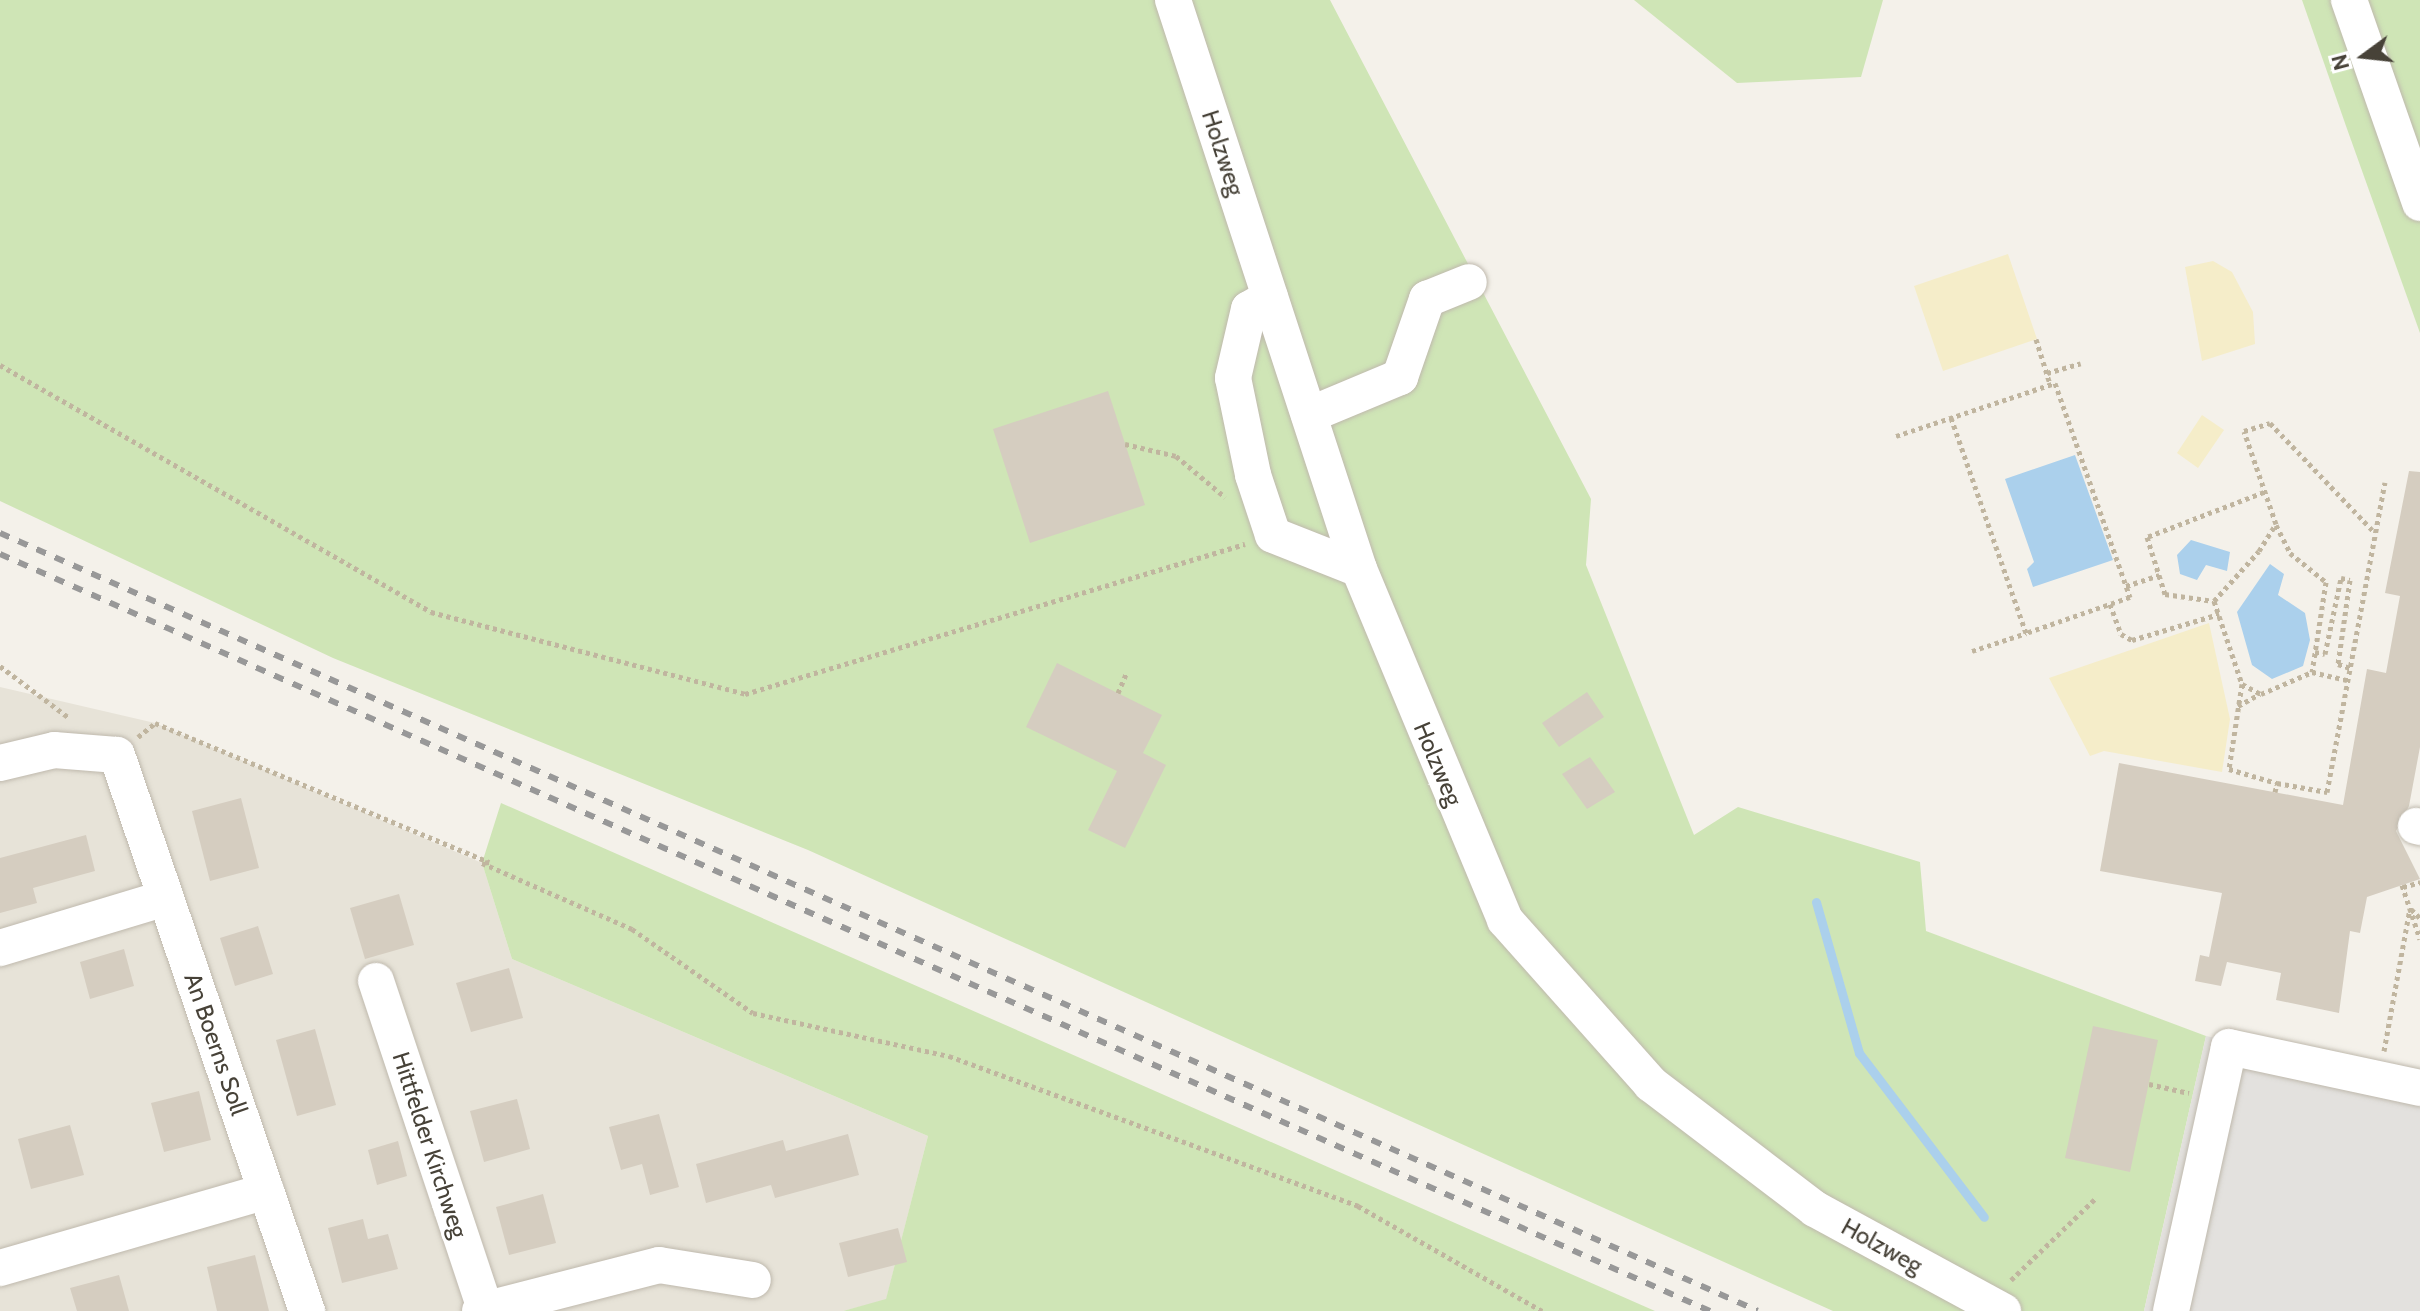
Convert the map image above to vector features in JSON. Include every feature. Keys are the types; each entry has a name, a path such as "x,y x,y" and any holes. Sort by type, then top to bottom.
{"street":[{"name":"Holzweg","path":"1173,0 1359,569 1505,920 1651,1084 1815,1209 1995,1307"},
{"path":"2349,0 2420,203"},
{"path":"1309,415 1400,377 1427,299 1469,282"},
{"path":"1270,297 1249,309 1233,378 1273,535 1359,569"},
{"path":"0,763 54,750 117,755"},
{"name":"An Boerns Soll","path":"117,755 307,1311"},
{"path":"0,948 166,898"},
{"name":"Hittfelder Kirchweg","path":"376,981 482,1310 659,1265 753,1280"},
{"path":"2171,1311 2229,1047 2420,1088"},
{"path":"0,1268 266,1191"}],"path":[{"path":"1972,651 2130,597 2036,339"},
{"path":"2047,373 2081,363"},
{"path":"0,365 431,612 745,694 961,634 1273,535"},
{"path":"1896,436 2050,384"},
{"path":"1951,418 2026,633"},
{"path":"2312,672 2326,582 2290,553 2276,524 2244,431 2270,423 2375,533"},
{"path":"1125,444 1176,456 1235,505"},
{"path":"2214,601 2242,684 2229,769 2277,783 2327,792 2385,482"},
{"path":"2214,601 2165,594 2147,537 2264,492"},
{"path":"2214,601 2276,524"},
{"path":"2126,586 2159,575"},
{"path":"2315,652 2325,654 2341,578 2350,580 2338,664 2350,668"},
{"path":"2110,604 2121,634 2132,640 2219,614"},
{"path":"0,666 117,755 155,723 632,929 753,1013 949,1056 1358,1206 1542,1311"},
{"path":"1118,693 1127,672"},
{"path":"2238,706 2312,672 2347,680"},
{"path":"2242,684 2261,694"},
{"path":"2275,792 2277,783"},
{"path":"2420,882 2403,886 2420,939"},
{"path":"2410,908 2420,918"},
{"path":"2379,1079 2410,908"},
{"path":"1995,1307 2095,1199"}],"shaded area":[{"path":"0,687 155,723 482,863 512,959 928,1136 886,1300 843,1311 0,1311"},
{"path":"2206,1036 2420,1084 2420,1311 2144,1311"}],"green space":[{"path":"0,0 1330,0 1591,499 1586,565 1694,835 1738,807 1920,862 1926,931 2206,1036 2144,1311 1833,1311 808,850 333,658 0,501"},
{"path":"1634,0 1883,0 1861,77 1737,83"},
{"path":"2302,0 2420,0 2420,333 2346,126"},
{"path":"501,803 1655,1311 843,1311 886,1299 928,1136 512,959 482,863"}],"sand":[{"path":"2008,254 2037,339 1943,371 1914,286"},
{"path":"2213,261 2232,272 2253,312 2255,344 2202,361 2185,267"},
{"path":"2202,415 2224,430 2198,468 2177,453"},
{"path":"2209,623 2230,719 2222,772 2104,751 2090,756 2049,678"}],"water":[{"path":"2075,455 2113,560 2033,587 2027,569 2034,562 2005,479"},
{"path":"2191,540 2230,552 2227,571 2206,565 2197,580 2180,574 2177,555"},
{"path":"2270,564 2284,574 2278,595 2305,613 2310,640 2303,666 2272,679 2252,665 2237,612"}],"building":[{"path":"1108,391 1145,505 1030,543 993,429"},
{"path":"2409,471 2420,472 2420,747 2409,806 2396,831 2420,879 2367,897 2360,933 2350,931 2339,1013 2276,1000 2281,973 2227,962 2221,986 2195,981 2200,955 2209,957 2222,893 2100,871 2119,763 2343,805 2367,669 2386,673 2400,596 2385,593"},
{"path":"1057,663 1162,715 1143,753 1166,765 1125,848 1088,830 1117,771 1026,727"},
{"path":"1587,692 1604,717 1559,747 1542,723"},
{"path":"1590,757 1615,792 1587,809 1562,774"},
{"path":"241,798 259,868 210,881 192,811"},
{"path":"86,835 95,871 33,888 37,903 0,913 0,858"},
{"path":"399,894 414,945 365,959 350,908"},
{"path":"258,926 273,974 235,986 220,938"},
{"path":"124,949 134,986 90,999 80,962"},
{"path":"509,968 523,1018 471,1032 456,983"},
{"path":"2093,1026 2158,1040 2130,1172 2065,1158"},
{"path":"315,1029 336,1105 297,1116 276,1040"},
{"path":"199,1091 211,1140 164,1152 151,1103"},
{"path":"517,1099 530,1149 484,1162 470,1111"},
{"path":"659,1114 679,1187 650,1195 642,1164 621,1170 609,1127"},
{"path":"70,1125 84,1175 31,1189 18,1139"},
{"path":"848,1134 859,1175 775,1198 771,1185 706,1203 696,1164 783,1140 786,1151"},
{"path":"398,1141 407,1176 377,1185 368,1150"},
{"path":"543,1194 556,1243 509,1255 496,1207"},
{"path":"363,1219 368,1239 388,1234 398,1269 342,1283 328,1228"},
{"path":"898,1228 907,1262 848,1277 839,1243"},
{"path":"255,1255 269,1311 217,1311 207,1267"},
{"path":"119,1275 129,1311 77,1311 70,1288"}],"waterway":[{"path":"1816,902 1859,1053 1984,1217"}],"railway":[{"path":"0,533 1758,1311"},
{"path":"0,554 1710,1311"}]}
